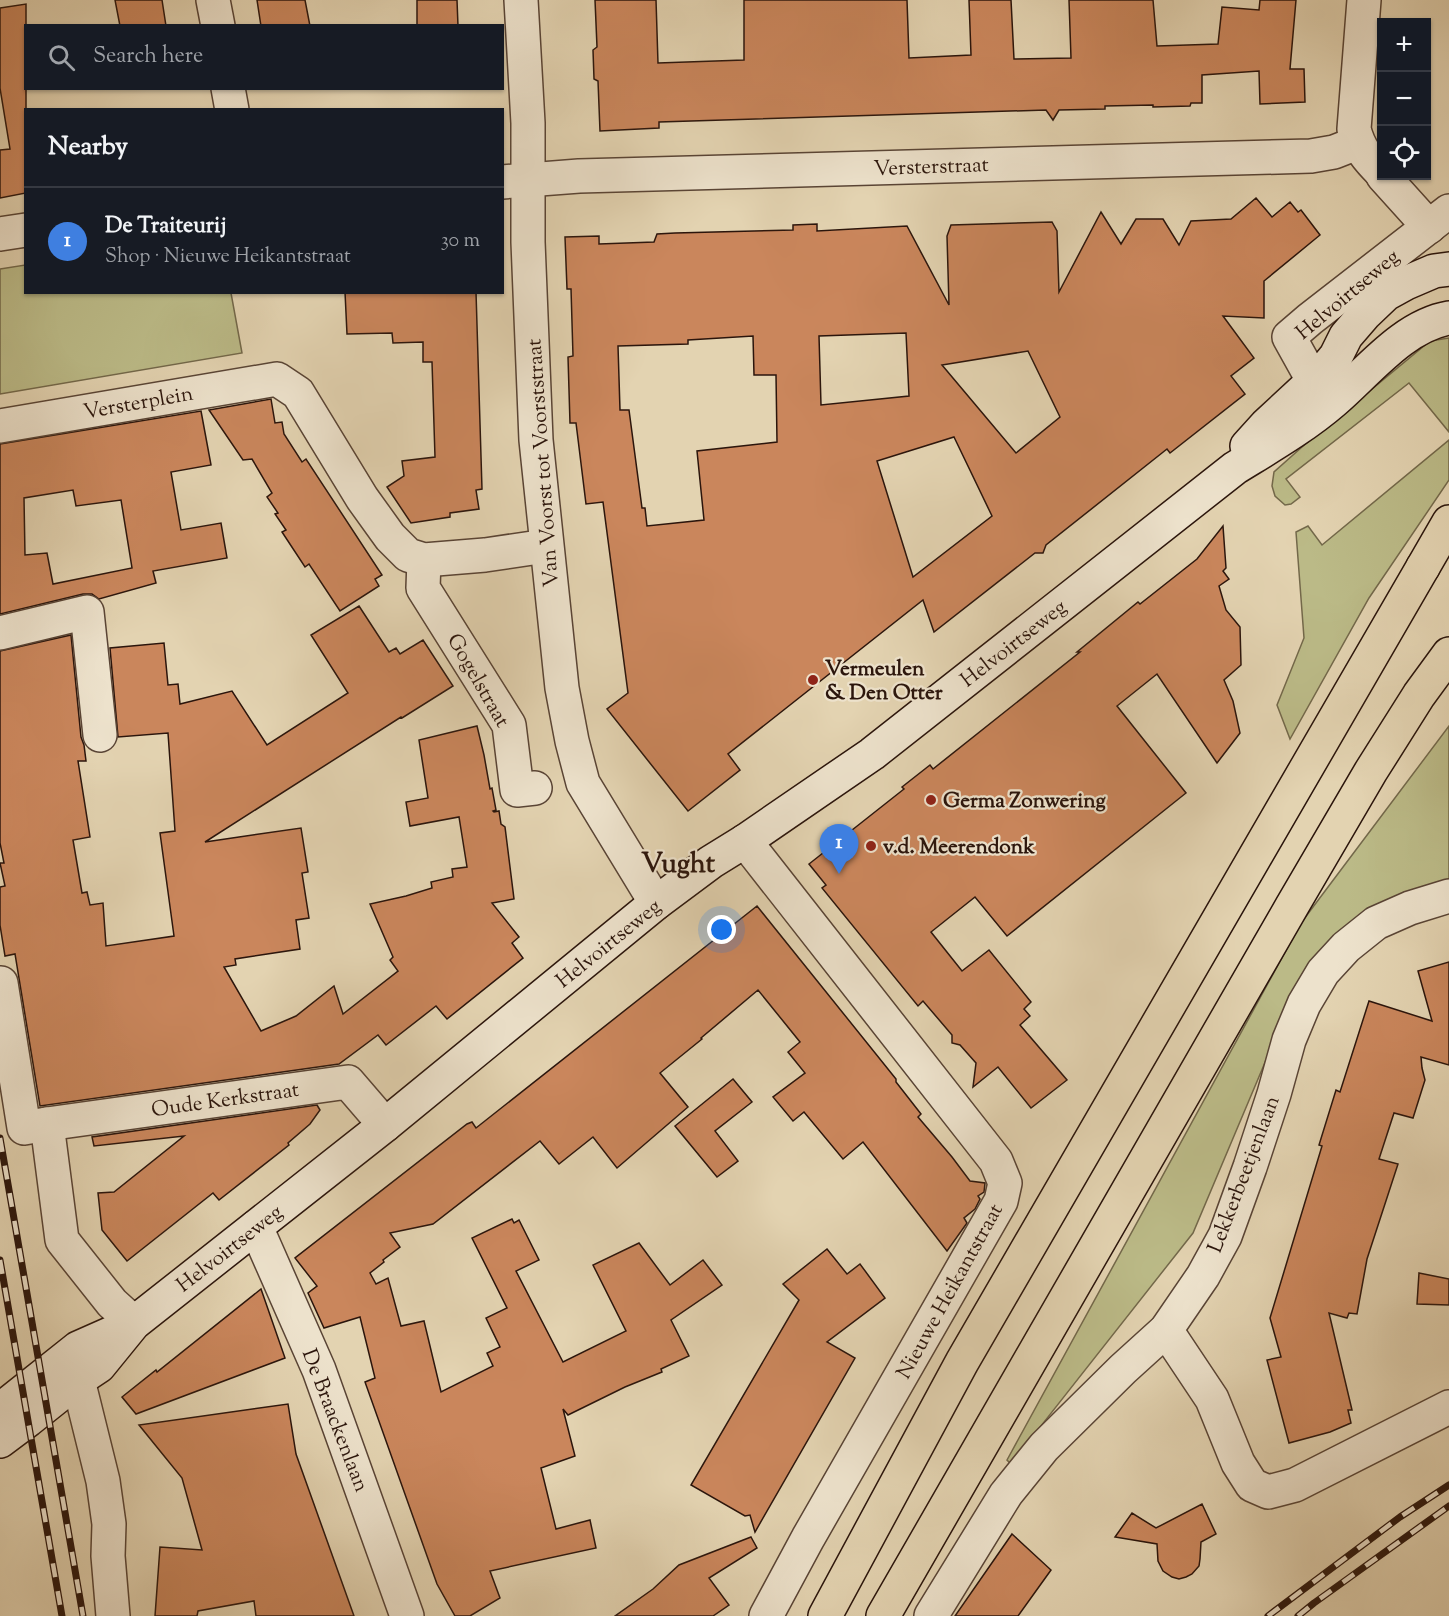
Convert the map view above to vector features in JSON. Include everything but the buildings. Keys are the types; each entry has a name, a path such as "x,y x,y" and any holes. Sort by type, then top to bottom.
{"main road":[{"path":"825,1616 962,1362 1449,522"},
{"path":"883,1616 1366,780 1419,695 1449,654"}],"street":[{"path":"213,0 218,24"},
{"name":"Van Voorst tot Voorststraat","path":"521,0 528,123 515,181 528,242 536,428 562,688 572,741 584,783 656,903"},
{"path":"1364,0 1354,129 1358,143 1377,169"},
{"path":"228,90 232,108"},
{"name":"Versterstraat","path":"515,181 602,176 1311,156 1334,152 1358,143"},
{"path":"1390,180 1442,221"},
{"name":"Helvoirtseweg","path":"1322,393 1289,338 1310,319 1442,221"},
{"path":"0,234 24,230"},
{"name":"Helvoirtseweg","path":"1322,393 1346,336 1365,314 1386,294 1406,283 1434,271 1449,269"},
{"name":"Helvoirtseweg","path":"0,1441 99,1366 134,1323 256,1227 375,1113 711,862 872,754 1235,468 1281,440 1322,393 1423,326 1449,318"},
{"name":"Versterplein","path":"0,426 277,379 298,393 362,498 390,537 408,555 424,560"},
{"path":"424,560 485,555 546,546"},
{"name":"Gogelstraat","path":"424,560 423,588 509,725 517,790 535,788"},
{"path":"0,633 87,612 100,735"},
{"name":"Nieuwe Heikantstraat","path":"745,841 996,1161 1005,1183 1001,1201 765,1616"},
{"name":"Lekkerbeetjenlaan","path":"931,1616 1006,1494 1044,1447 1166,1330 1203,1276 1225,1236 1271,1105 1289,1040 1304,1004 1323,972 1346,947 1376,923 1410,908 1449,896"},
{"path":"1,983 24,1128 47,1124 62,1240 112,1303 134,1323"},
{"name":"Oude Kerkstraat","path":"47,1124 348,1082 375,1113"},
{"name":"De Braackenlaan","path":"256,1227 319,1370 407,1616"},
{"name":"Helvoirtseweg","path":"0,1410 78,1348 134,1323"},
{"path":"1166,1330 1212,1399 1238,1463 1252,1485 1268,1492 1295,1485 1449,1407"},
{"path":"78,1380 103,1481 108,1524 113,1616"}],"shaded area":[{"path":"24,265 24,294 231,294 242,353 0,394 0,269"},
{"path":"1449,338 1449,432 1409,383 1286,479 1300,497 1291,504 1285,505 1275,496 1272,486 1274,472 1430,341"},
{"path":"1449,440 1449,480 1369,598 1290,739 1277,705 1304,638 1296,532 1308,526 1322,545"},
{"path":"1449,726 1449,890 1409,901 1288,1008 1193,1233 1011,1464 1007,1460 1301,923"}],"railway":[{"path":"0,1138 83,1616"},
{"path":"0,1260 62,1616"},
{"path":"1268,1616 1400,1517 1449,1485"},
{"path":"1298,1616 1449,1506"}],"place":[{"name":"Vermeulen & Den Otter","path":"813,680"},
{"name":"Germa Zonwering","path":"931,800"},
{"name":"v.d. Meerendonk","path":"871,846"},
{"name":"De Traiteurij","path":"839,874"}],"district":[{"name":"Vught","path":"678,863"}]}
